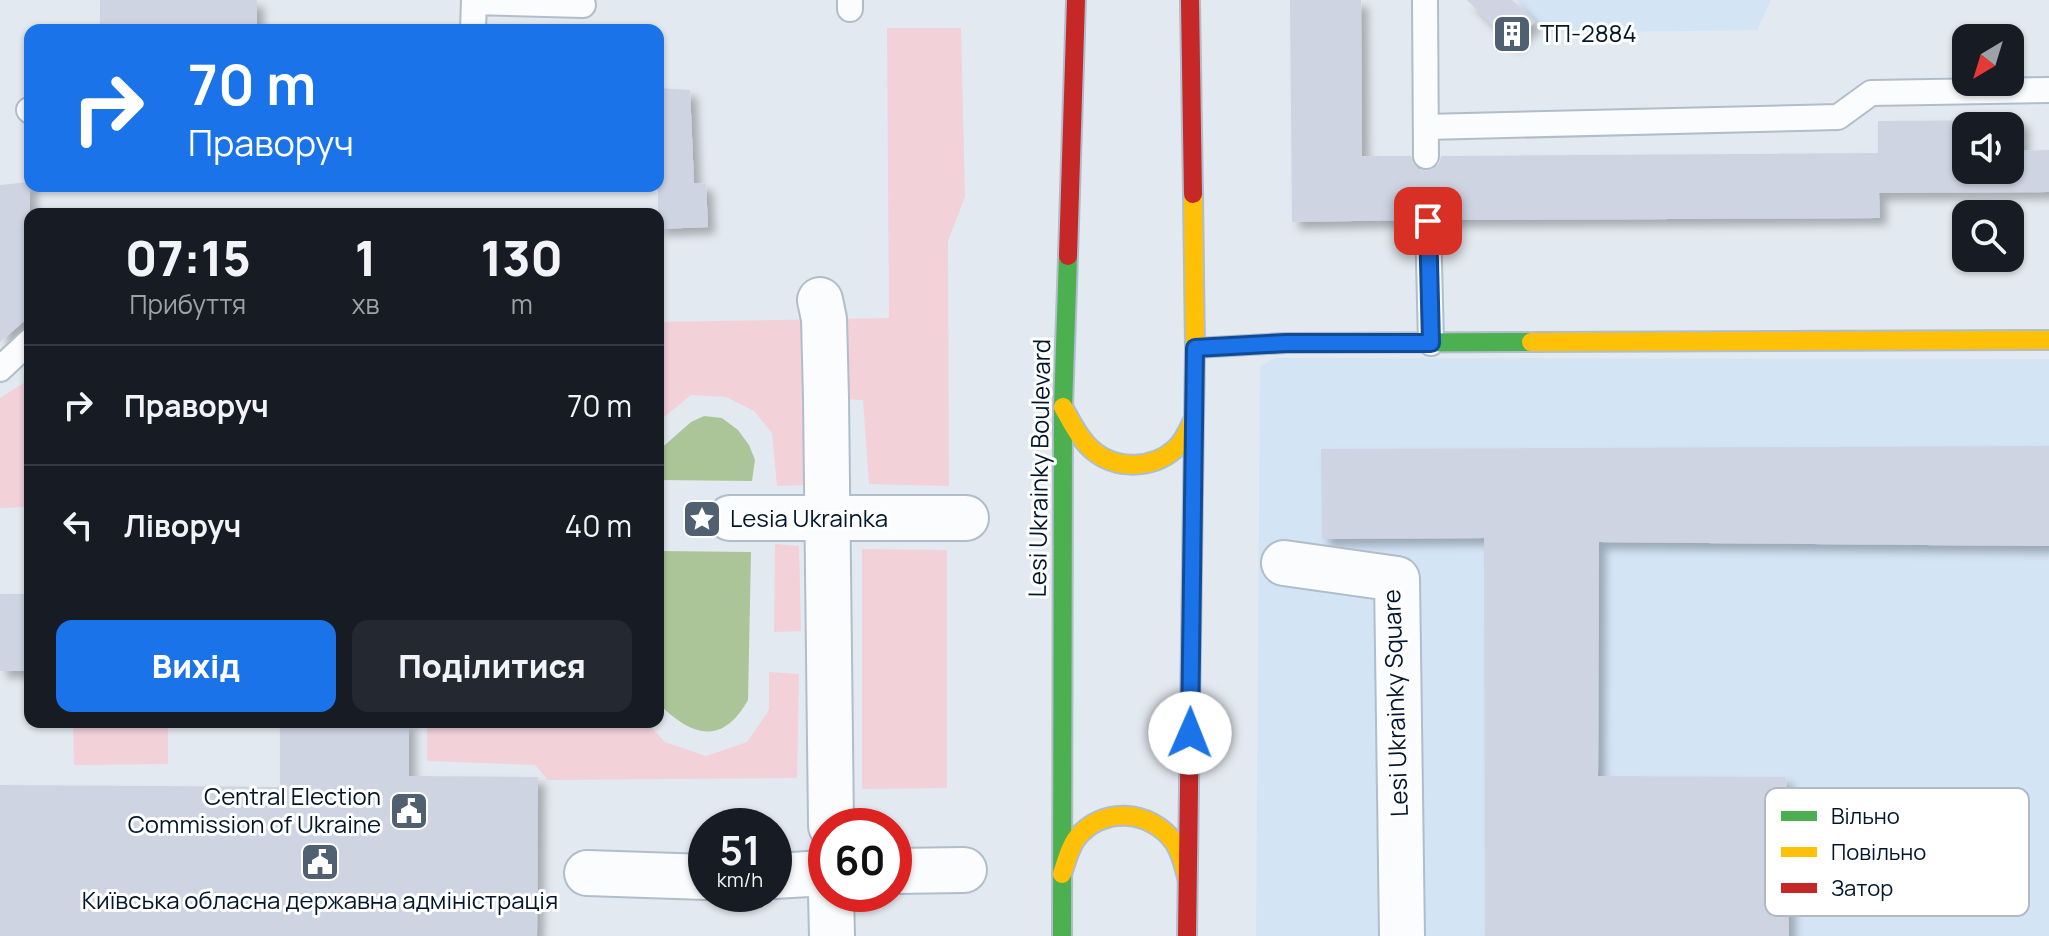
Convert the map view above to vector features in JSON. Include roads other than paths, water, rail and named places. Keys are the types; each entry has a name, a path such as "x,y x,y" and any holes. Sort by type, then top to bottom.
{"main road":[{"name":"Lesi Ukrainky Boulevard","path":"1062,936 1063,407 1076,0"},
{"path":"1187,936 1195,348 1190,0"},
{"path":"1195,348 1286,343 2049,340"},
{"path":"1063,407 1088,446 1104,459 1132,466 1152,463 1170,454 1180,444 1194,418"},
{"path":"1061,877 1077,838 1087,827 1118,814 1150,820 1163,829 1175,843 1188,879"}],"street":[{"path":"820,300 824,335 828,519 831,808"},
{"path":"730,518 966,518"},
{"name":"Lesi Ukrainky Square","path":"1284,563 1397,579 1402,936"},
{"path":"912,871 964,870"},
{"path":"587,873 688,876"},
{"path":"831,912 832,936"}],"lane":[{"path":"1425,0 1426,156"},
{"path":"473,24 474,1 583,5"},
{"path":"1426,127 1838,117 1871,93 2049,90"},
{"path":"1428,221 1431,343"},
{"path":"0,369 24,347"}],"place":[{"name":"ТП-2884","path":"1512,34"},
{"name":"Lesia Ukrainka","path":"702,519"},
{"name":"Central Election Commission of Ukraine","path":"409,811"},
{"name":"Київська обласна державна адміністрація","path":"320,862"}]}
